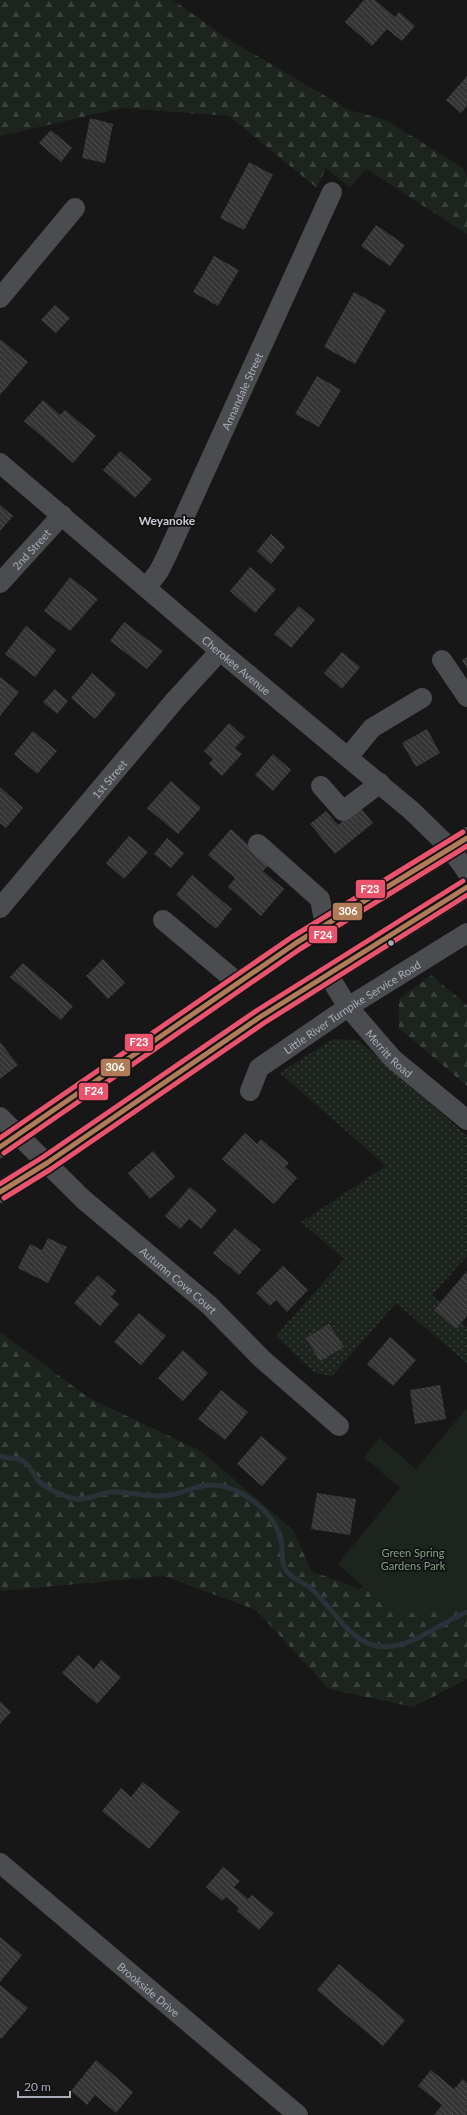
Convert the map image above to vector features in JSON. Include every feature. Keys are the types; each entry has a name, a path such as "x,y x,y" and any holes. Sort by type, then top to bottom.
{"main road":[{"path":"0,1147 325,925 458,843"},
{"path":"0,1192 47,1163 327,973 467,887"}],"street":[{"name":"Annandale Street","path":"147,587 159,571 167,555 332,192"},
{"path":"0,298 75,208"},
{"name":"Cherokee Avenue","path":"0,463 147,587 220,651 349,756 412,811 458,843 467,872"},
{"name":"2nd Street","path":"0,583 62,515"},
{"name":"1st Street","path":"0,908 175,700 220,651"},
{"path":"442,660 467,696"},
{"path":"349,756 372,728 422,698"},
{"path":"321,786 343,810 380,783"},
{"path":"258,844 320,899 325,925"},
{"path":"163,920 238,983"},
{"name":"Little River Turnpike Service Road","path":"250,1091 259,1068 348,1007 467,933"},
{"name":"Merritt Road","path":"327,973 348,1007 393,1059 467,1120"},
{"name":"Autumn Cove Court","path":"0,1117 84,1200 209,1305 262,1359 339,1426"},
{"name":"Brookside Drive","path":"0,1862 298,2115"}],"green space":[{"path":"0,0 173,0 225,37 349,110 386,120 463,168 467,177 467,234 366,169 350,188 326,168 317,188 229,116 122,108 0,136"},
{"path":"431,975 467,1005 467,1086 399,1028 399,999"},
{"path":"333,1039 358,1040 467,1136 467,1256 432,1295 467,1327 467,1363 396,1303 332,1376 315,1373 276,1336 344,1259 301,1222 386,1166 280,1073"},
{"path":"0,1332 89,1398 201,1451 294,1531 311,1571 360,1589 418,1541 467,1483 467,1679 413,1707 329,1689 256,1610 164,1576 0,1591"},
{"name":"Green Spring Gardens Park","path":"467,1408 467,1610 393,1614 338,1564 400,1488 364,1457 380,1438 416,1469"}],"building":[{"path":"364,0 375,0 395,17 399,12 415,26 402,41 387,29 372,46 345,22"},
{"path":"467,76 467,106 461,113 446,100"},
{"path":"90,118 113,124 105,163 82,158"},
{"path":"51,130 72,148 61,162 39,143"},
{"path":"249,162 273,175 244,230 220,218"},
{"path":"376,225 405,245 390,266 361,246"},
{"path":"214,256 239,270 218,306 193,292"},
{"path":"354,292 386,310 355,364 324,347"},
{"path":"55,305 70,318 56,333 41,320"},
{"path":"0,339 28,362 0,395"},
{"path":"317,376 341,390 319,427 295,414"},
{"path":"43,400 60,415 65,410 96,436 73,463 24,421"},
{"path":"120,451 152,479 135,498 103,470"},
{"path":"0,505 13,516 0,531"},
{"path":"271,534 285,547 271,564 257,551"},
{"path":"250,567 276,589 255,613 230,591"},
{"path":"70,577 98,599 70,631 44,611"},
{"path":"299,606 315,620 291,648 274,634"},
{"path":"124,622 163,651 147,669 110,641"},
{"path":"26,626 56,650 35,677 5,654"},
{"path":"342,652 360,667 342,689 324,673"},
{"path":"467,657 467,668 462,660"},
{"path":"92,673 116,694 95,719 71,698"},
{"path":"0,677 19,692 0,716"},
{"path":"55,689 68,701 57,714 43,702"},
{"path":"229,723 245,737 235,748 242,754 222,776 209,764 213,759 204,751"},
{"path":"427,729 440,753 416,767 402,743"},
{"path":"33,731 57,751 37,774 14,754"},
{"path":"273,754 291,770 273,791 255,775"},
{"path":"171,781 201,808 178,834 147,808"},
{"path":"0,787 23,808 6,828 0,823"},
{"path":"360,807 373,823 335,854 310,824 326,811 338,825"},
{"path":"231,829 270,864 263,871 284,889 261,916 228,887 235,878 208,855"},
{"path":"129,836 148,852 124,879 106,863"},
{"path":"167,838 184,853 171,868 154,854"},
{"path":"192,875 232,909 216,929 176,895"},
{"path":"103,959 125,983 108,999 86,976"},
{"path":"23,963 73,1006 61,1020 10,977"},
{"path":"0,1042 18,1065 0,1079"},
{"path":"245,1133 257,1144 261,1139 289,1163 285,1167 297,1178 274,1204 222,1159"},
{"path":"153,1151 175,1177 150,1199 128,1173"},
{"path":"190,1187 217,1210 201,1229 189,1219 180,1229 165,1216"},
{"path":"235,1228 261,1250 239,1275 213,1253"},
{"path":"48,1238 67,1247 48,1283 18,1268 30,1244 42,1250"},
{"path":"283,1266 308,1290 287,1312 276,1300 270,1306 256,1293"},
{"path":"467,1271 467,1316 456,1329 434,1310"},
{"path":"98,1275 116,1291 111,1297 119,1304 100,1326 74,1303"},
{"path":"139,1313 166,1336 141,1365 114,1342"},
{"path":"329,1324 344,1347 320,1361 306,1338"},
{"path":"390,1337 416,1360 393,1386 367,1364"},
{"path":"183,1350 208,1373 183,1401 158,1378"},
{"path":"440,1385 446,1419 415,1424 410,1390"},
{"path":"221,1390 248,1412 225,1440 198,1419"},
{"path":"261,1436 287,1458 262,1486 237,1464"},
{"path":"317,1493 356,1499 350,1535 311,1529"},
{"path":"78,1655 94,1669 101,1660 121,1677 97,1704 62,1673"},
{"path":"0,1701 11,1712 0,1724"},
{"path":"143,1782 180,1812 149,1849 102,1811 121,1788 131,1797"},
{"path":"223,1867 240,1881 234,1887 248,1899 252,1895 274,1913 259,1930 237,1911 239,1908 226,1897 222,1901 206,1887"},
{"path":"0,1937 22,1955 0,1982"},
{"path":"339,1964 405,2020 383,2046 317,1990"},
{"path":"0,1985 28,2008 1,2039 0,2038"},
{"path":"96,2060 133,2092 116,2113 95,2095 87,2105 71,2091"},
{"path":"431,2070 454,2089 463,2079 467,2083 467,2115 434,2115 442,2105 418,2086"}],"waterway":[{"path":"0,1456 21,1460 28,1465 41,1483 50,1489 76,1499 85,1499 111,1492 168,1496 200,1486 209,1485 229,1488 237,1491 254,1501 274,1523 281,1540 283,1563 287,1572 309,1587 319,1596 346,1627 366,1643 379,1646 403,1644 422,1636 467,1612"}],"transit line":[{"name":"F23","path":"0,1138 292,937 463,832"},
{"name":"306","path":"0,1147 296,943 467,838"},
{"name":"F24","path":"4,1153 300,949 467,846"},
{"name":"F23","path":"0,1184 43,1157 256,1011 463,881"},
{"name":"306","path":"0,1192 47,1163 260,1017 467,887"},
{"name":"F24","path":"4,1198 51,1169 264,1023 467,895"}],"district":[{"name":"Weyanoke","path":"167,520"}]}
